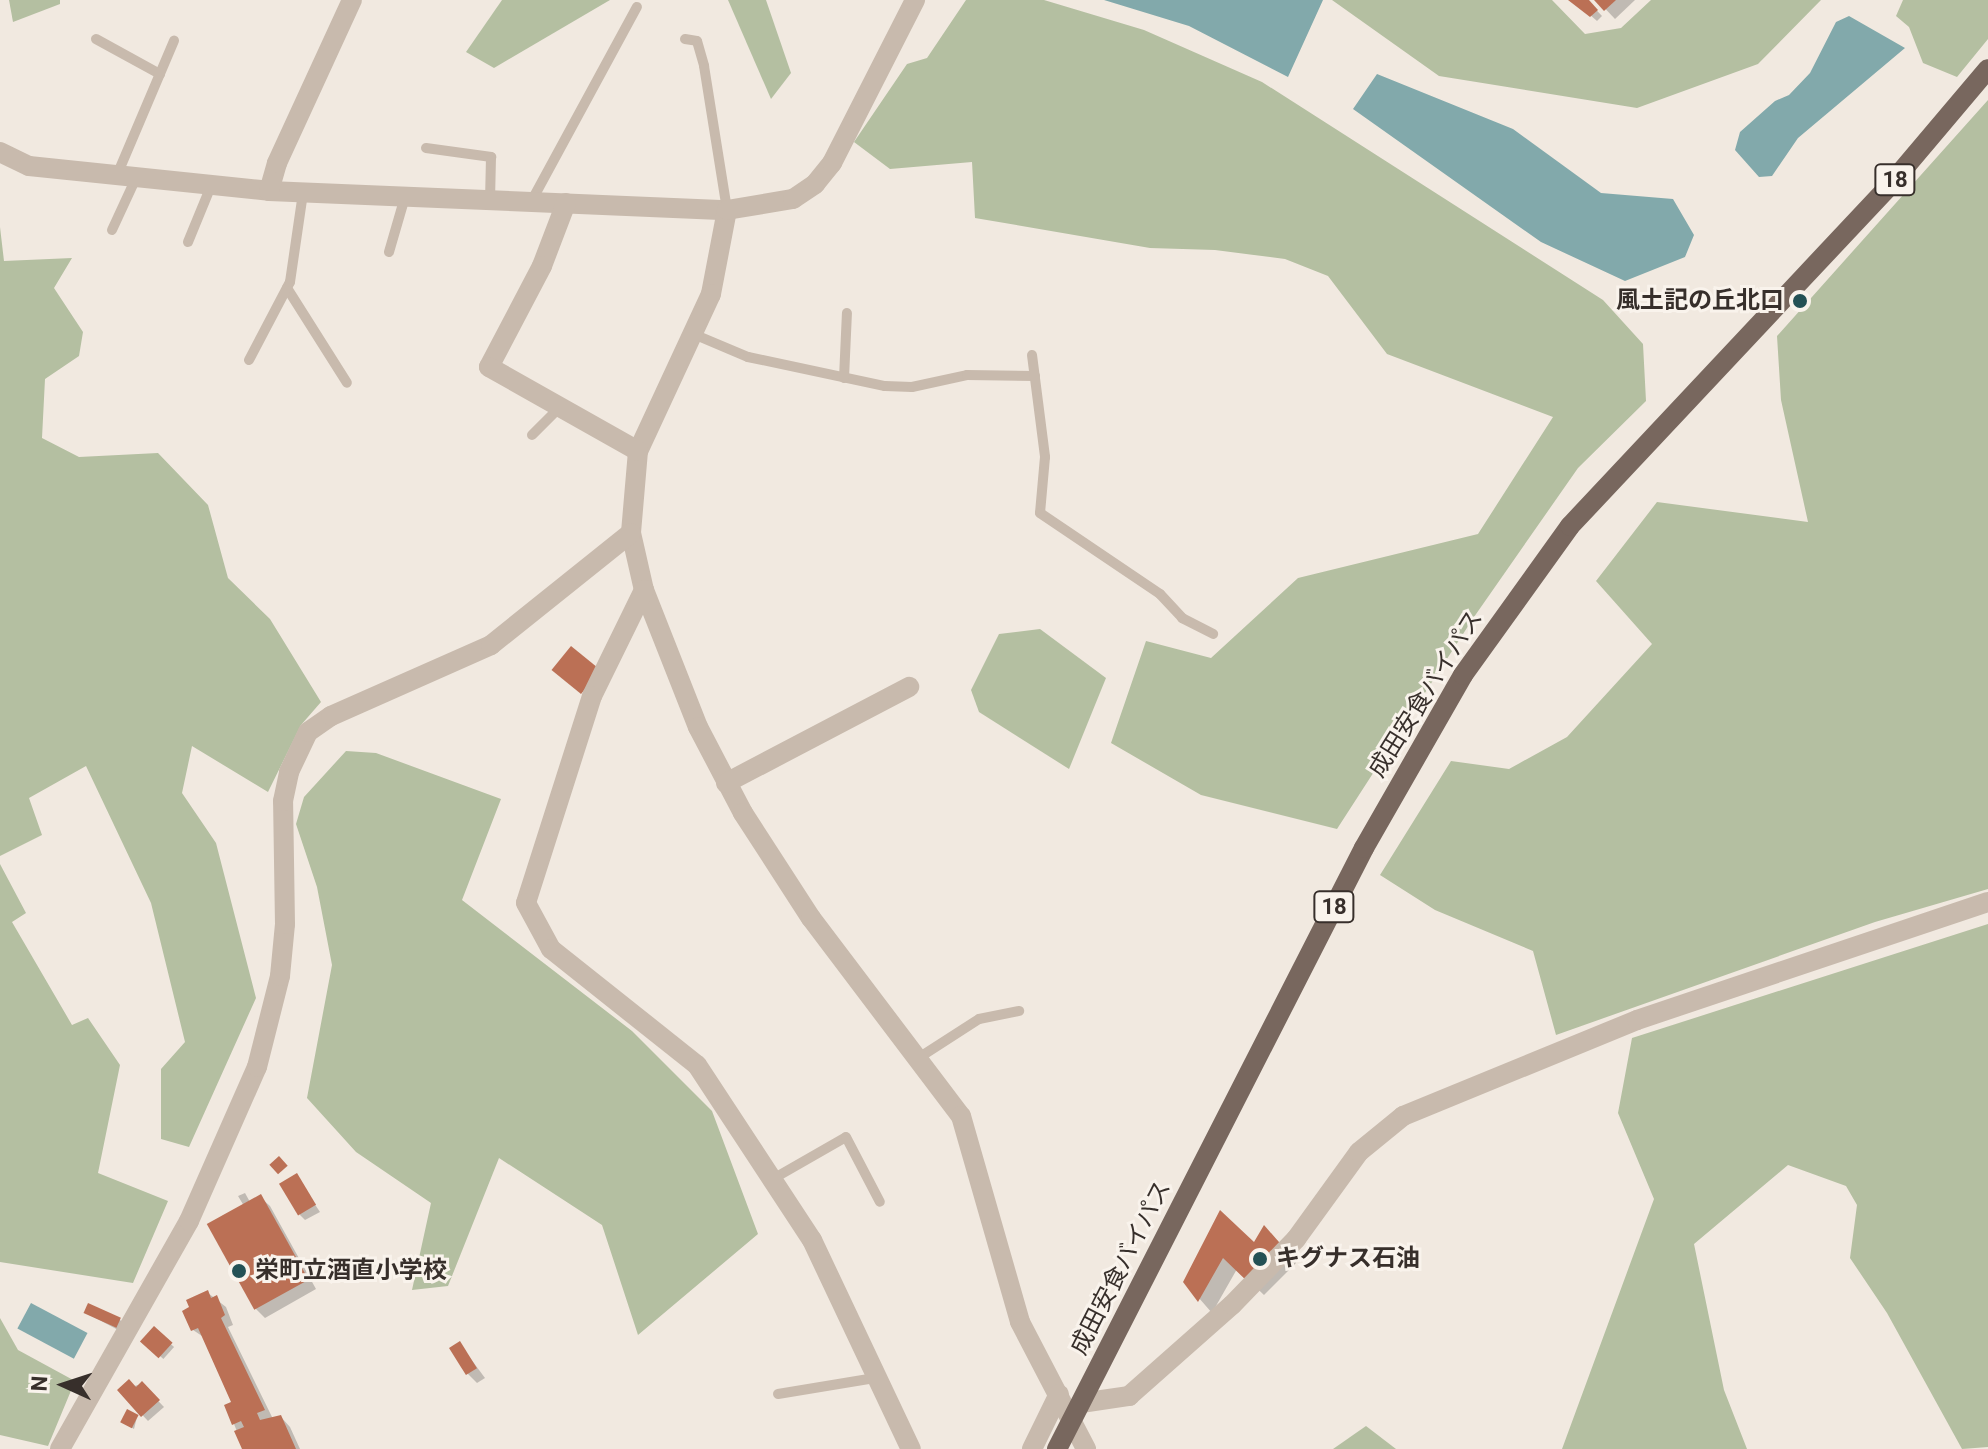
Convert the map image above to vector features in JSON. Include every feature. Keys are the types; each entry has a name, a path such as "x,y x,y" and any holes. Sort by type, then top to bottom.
{"main road":[{"name":"成田安食バイパス","path":"1057,1449 1364,848 1463,675 1570,526 1889,186 1988,69"}],"street":[{"path":"269,191 277,163 352,0"},
{"path":"0,152 29,166 269,191 727,210 793,199 815,184 854,123 915,0"},
{"path":"566,203 542,266 489,367 638,451"},
{"path":"727,210 719,272 638,451 631,533 644,590 726,783 811,918 920,1057 961,1116 1009,1291 1059,1394 1076,1411 1086,1449"},
{"path":"60,1449 189,1221 257,1067 280,976 285,924 283,801 289,772 308,732 331,716 491,645 631,533"},
{"path":"644,590 592,696 526,903 551,949 697,1065 812,1240 911,1449"},
{"path":"726,783 909,687"},
{"path":"1076,1411 1129,1396 1232,1305 1296,1239 1359,1152 1403,1116 1637,1020 1988,902"},
{"path":"1032,1449 1059,1394"}],"lane":[{"path":"531,202 637,7"},
{"path":"96,39 160,74"},
{"path":"685,39 697,41 704,66 727,210"},
{"path":"112,230 126,177 174,41"},
{"path":"426,148 491,157 490,200"},
{"path":"188,242 211,186"},
{"path":"249,360 287,288 303,193"},
{"path":"389,252 405,197"},
{"path":"287,288 347,383"},
{"path":"844,378 847,313"},
{"path":"691,333 748,357 844,378 912,387 967,375 1035,376"},
{"path":"1032,355 1045,457 1040,513 1160,594 1182,618 1213,634"},
{"path":"532,435 560,407"},
{"path":"920,1057 979,1019 1019,1011"},
{"path":"771,1180 846,1137 880,1202"},
{"path":"778,1394 875,1378"}],"green space":[{"path":"9,0 60,0 60,4 13,22"},
{"path":"502,0 610,0 494,68 466,52"},
{"path":"728,0 766,0 791,73 771,99"},
{"path":"966,0 1044,0 1144,30 1262,82 1603,300 1643,344 1646,401 1578,468 1474,617 1337,829 1201,795 1111,743 1146,641 1211,658 1298,578 1478,534 1553,417 1387,354 1328,276 1285,259 1215,250 1150,248 975,218 972,162 890,169 854,142 907,64 927,58"},
{"path":"1332,0 1552,0 1585,34 1621,28 1651,0 1821,0 1758,64 1637,108 1439,76"},
{"path":"1903,0 1988,0 1988,39 1957,77 1923,63 1909,27 1896,16"},
{"path":"1988,100 1988,889 1875,922 1556,1035 1533,951 1435,910 1380,875 1451,761 1509,769 1567,737 1652,644 1596,581 1657,502 1808,522 1781,400 1777,336"},
{"path":"0,227 4,261 72,258 54,288 83,332 79,356 45,379 42,438 79,457 158,453 208,505 228,578 270,619 321,702 301,725 268,792 192,746 182,793 216,843 256,998 189,1147 161,1139 161,1069 185,1042 151,903 86,766 29,798 42,835 0,856"},
{"path":"1040,629 1106,678 1069,769 979,712 971,690 999,634"},
{"path":"346,751 376,753 501,799 462,900 632,1031 712,1111 758,1234 638,1335 602,1225 499,1158 448,1286 412,1290 431,1203 356,1152 307,1098 332,965 317,887 296,824 304,797"},
{"path":"0,864 26,913 12,922 72,1025 88,1018 120,1065 98,1173 168,1201 133,1283 0,1262"},
{"path":"1988,924 1988,1447 1962,1449 1887,1313 1850,1258 1857,1205 1846,1186 1788,1165 1694,1244 1724,1390 1747,1449 1562,1449 1654,1199 1618,1113 1632,1038"},
{"path":"0,1318 18,1350 75,1381 48,1446 0,1435"},
{"path":"1366,1426 1396,1449 1333,1449"}],"water":[{"path":"1104,0 1323,0 1288,77 1189,26"},
{"path":"1849,16 1905,48 1798,138 1772,176 1759,177 1735,150 1740,132 1775,101 1789,95 1810,73 1836,22"},
{"path":"1377,74 1513,129 1601,193 1673,199 1694,235 1685,257 1625,281 1541,242 1353,109"},
{"path":"31,1303 88,1333 74,1359 17,1329"}],"building":[{"path":"1568,0 1589,0 1598,10 1590,17"},
{"path":"1594,0 1616,0 1604,11"},
{"path":"571,646 601,670 581,694 551,670"},
{"path":"279,1156 288,1166 278,1174 269,1165"},
{"path":"297,1173 316,1205 298,1216 279,1184"},
{"path":"261,1194 309,1280 254,1310 207,1224"},
{"path":"1220,1210 1254,1242 1264,1225 1285,1249 1250,1284 1223,1258 1198,1302 1183,1282"},
{"path":"208,1290 211,1298 217,1295 225,1315 221,1318 265,1410 257,1413 260,1420 281,1415 296,1449 242,1449 234,1431 244,1427 241,1421 232,1425 224,1405 231,1402 198,1328 191,1331 182,1311 189,1307 186,1300"},
{"path":"88,1303 121,1318 116,1328 84,1313"},
{"path":"154,1326 173,1343 159,1358 140,1342"},
{"path":"460,1341 477,1368 466,1375 449,1348"},
{"path":"129,1379 136,1387 142,1381 160,1400 141,1417 117,1390"},
{"path":"127,1409 139,1415 132,1428 120,1422"}],"place":[{"name":"風土記の丘北口","path":"1800,301"},
{"name":"キグナス石油","path":"1260,1259"},
{"name":"栄町立酒直小学校","path":"239,1271"}]}
